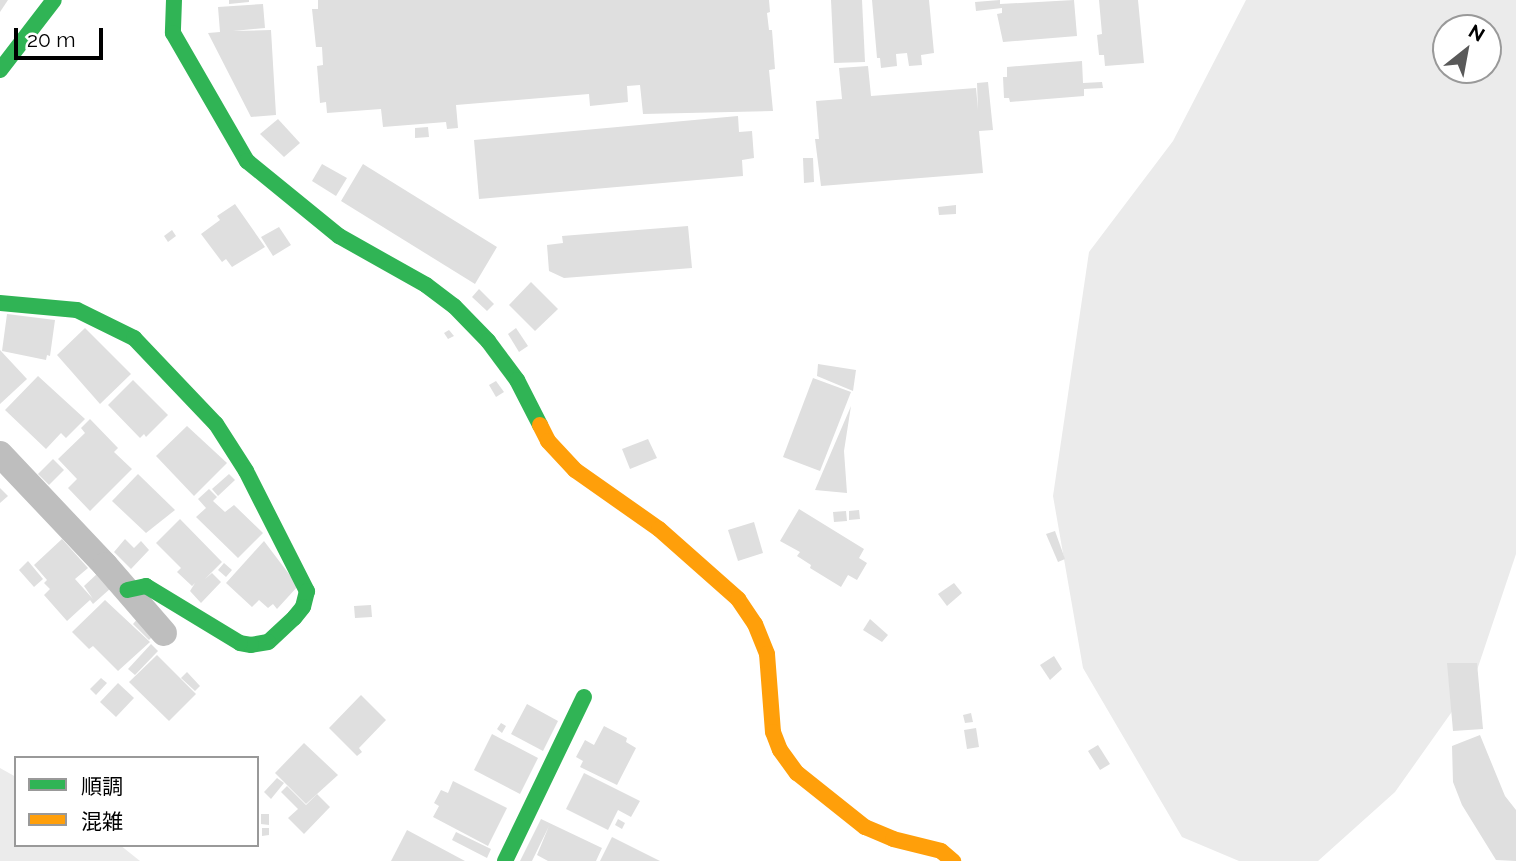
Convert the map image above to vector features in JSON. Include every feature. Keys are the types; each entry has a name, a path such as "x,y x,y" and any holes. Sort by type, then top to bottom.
{"street":[{"path":"0,70 54,0"},
{"path":"174,0 173,33 247,161 339,236 426,285 454,306 488,341 517,380 548,441 575,470 659,529 738,599 755,624 767,654 773,732 780,750 797,773 865,827 894,839 919,843 941,851 953,861"},
{"path":"0,303 77,310 134,338 216,424 246,471 307,591 303,607 294,618 268,642 251,645 240,643 146,586 127,590"},
{"path":"0,454 164,633"},
{"path":"505,861 584,697"}],"shaded area":[{"path":"1246,0 1516,0 1516,554 1473,682 1395,792 1318,861 1239,861 1182,837 1083,668 1053,496 1089,252 1173,141"},
{"path":"0,768 14,776 14,847 122,847 140,861 0,861"}],"building":[{"path":"0,0 8,0 0,12"},
{"path":"229,0 249,0 249,2 229,4"},
{"path":"318,0 769,0 770,12 767,13 769,30 772,30 775,69 769,70 773,111 643,114 640,85 627,86 628,102 590,106 589,94 456,105 458,128 447,129 446,122 383,127 381,109 327,113 326,102 320,103 317,66 323,65 322,47 316,47 312,9 318,9"},
{"path":"831,0 862,0 865,62 834,63"},
{"path":"872,0 929,0 934,53 921,55 922,65 909,66 907,53 896,54 897,66 881,68 880,58 877,58"},
{"path":"1000,0 1000,4 1074,0 1077,36 1003,42 997,14 1002,13 1002,8 976,11 975,2"},
{"path":"1099,0 1138,0 1144,63 1105,66 1104,55 1099,55 1097,35 1102,34"},
{"path":"263,4 265,28 233,31 271,30 276,115 251,117 208,33 220,32 218,7"},
{"path":"1082,61 1083,83 1102,82 1103,88 1084,89 1084,96 1010,102 1009,98 1004,98 1003,77 1007,77 1007,67"},
{"path":"868,66 871,96 976,88 978,110 977,83 988,82 993,130 979,131 983,173 821,186 815,139 819,139 816,101 842,99 839,68"},
{"path":"738,116 739,132 752,131 754,158 742,160 743,176 479,199 474,140"},
{"path":"278,119 300,143 284,157 260,134"},
{"path":"428,127 429,137 415,138 415,128"},
{"path":"803,158 813,158 814,182 804,183"},
{"path":"322,164 347,178 336,196 312,181"},
{"path":"363,164 497,247 475,284 341,201"},
{"path":"235,204 265,247 232,267 226,259 222,262 201,234 220,220 217,216"},
{"path":"956,205 956,214 939,215 938,207"},
{"path":"688,226 692,268 564,278 549,271 547,245 563,243 562,236"},
{"path":"279,227 291,245 273,256 261,237"},
{"path":"172,230 176,236 168,242 164,236"},
{"path":"531,282 558,309 535,331 509,305"},
{"path":"479,289 494,304 487,311 472,297"},
{"path":"7,314 55,320 50,356 47,355 46,360 2,351"},
{"path":"85,328 131,374 100,404 57,355"},
{"path":"516,328 528,346 519,352 508,334"},
{"path":"449,330 454,336 448,339 444,333"},
{"path":"0,350 27,379 0,404"},
{"path":"818,364 856,370 853,391 817,376"},
{"path":"38,376 85,419 66,438 61,433 46,449 5,410"},
{"path":"813,378 851,392 820,471 783,457"},
{"path":"133,380 168,415 146,437 144,434 140,438 108,405"},
{"path":"496,381 504,392 496,397 489,385"},
{"path":"851,406 844,451 847,493 815,490"},
{"path":"90,419 118,448 114,452 132,469 90,511 68,488 77,479 58,459 85,433 81,428"},
{"path":"187,426 227,463 194,496 156,456"},
{"path":"648,439 657,458 630,469 622,449"},
{"path":"53,459 64,470 49,485 38,474"},
{"path":"138,474 175,510 146,533 112,501"},
{"path":"229,474 235,480 218,496 212,489"},
{"path":"0,488 8,496 0,503"},
{"path":"209,489 217,497 213,501 225,512 234,505 263,533 238,558 196,517 206,508 198,499"},
{"path":"799,509 864,549 859,558 867,563 857,580 848,575 841,587 810,568 811,565 797,556 800,552 780,541"},
{"path":"859,510 860,519 849,520 849,511"},
{"path":"846,511 847,521 834,522 833,512"},
{"path":"180,519 222,562 205,579 212,573 221,582 201,603 190,591 195,583 192,586 177,572 181,568 156,543"},
{"path":"754,522 763,553 738,561 728,530"},
{"path":"1055,531 1065,559 1058,562 1046,534"},
{"path":"62,539 88,568 75,579 93,599 84,586 98,573 111,588 93,604 90,600 67,621 44,595 50,589 44,583 47,580 34,565"},
{"path":"125,539 134,548 141,541 149,550 131,569 114,552"},
{"path":"264,541 298,586 277,609 273,604 268,608 259,600 252,607 226,583"},
{"path":"28,561 43,579 34,587 19,570"},
{"path":"224,563 232,570 226,577 218,570"},
{"path":"954,583 962,593 947,606 938,594"},
{"path":"105,600 150,642 118,671 93,646 89,649 72,632"},
{"path":"371,605 372,617 355,618 354,606"},
{"path":"139,617 156,633 149,640 133,624"},
{"path":"870,619 888,635 882,642 863,630"},
{"path":"151,644 158,651 135,675 128,669"},
{"path":"157,655 196,694 169,721 129,682"},
{"path":"1054,656 1062,669 1050,680 1040,665"},
{"path":"1447,663 1477,663 1483,729 1453,731"},
{"path":"187,672 200,686 195,691 181,678"},
{"path":"101,678 107,683 96,695 90,689"},
{"path":"118,683 134,698 116,717 100,702"},
{"path":"361,695 386,720 359,748 362,752 357,756 329,728"},
{"path":"527,704 558,721 543,751 511,734"},
{"path":"971,713 973,722 965,723 963,715"},
{"path":"501,723 506,726 502,733 497,729"},
{"path":"604,726 627,738 626,742 636,748 617,785 580,767 583,761 576,757 585,740 594,745"},
{"path":"976,728 979,747 967,749 964,730"},
{"path":"492,734 538,758 520,794 474,770"},
{"path":"1480,735 1505,796 1516,810 1516,861 1496,860 1462,805 1453,782 1452,746"},
{"path":"304,743 338,775 306,804 275,773"},
{"path":"1098,745 1110,764 1100,770 1088,751"},
{"path":"584,773 640,801 631,817 618,810 608,830 566,809"},
{"path":"277,778 284,783 271,799 264,792"},
{"path":"453,781 507,808 488,846 433,817 439,806 434,803 441,790 448,793"},
{"path":"287,786 306,805 317,794 330,807 304,834 288,818 298,809 281,792"},
{"path":"261,814 269,814 269,825 261,824"},
{"path":"541,819 602,848 596,861 548,861 537,855 549,826 532,861 520,861"},
{"path":"618,819 625,823 622,829 615,825"},
{"path":"262,828 269,828 269,835 262,836"},
{"path":"407,830 465,861 391,861"},
{"path":"456,832 491,849 487,858 452,840"},
{"path":"612,837 660,861 600,861"}],"traffic: fast":[{"path":"0,70 54,0"},
{"path":"174,0 173,33 247,161 339,236 426,285 454,306 488,341 517,380 540,425"},
{"path":"0,303 77,310 134,338 216,424 246,471 307,591 303,607 294,618 268,642 251,645 240,643 146,586 127,590"},
{"path":"505,861 584,697"}],"traffic: slow":[{"path":"540,425 548,441 575,470 659,529 738,599 755,624 767,654 773,732 780,750 797,773 865,827 893,839 941,851 953,861"}]}
